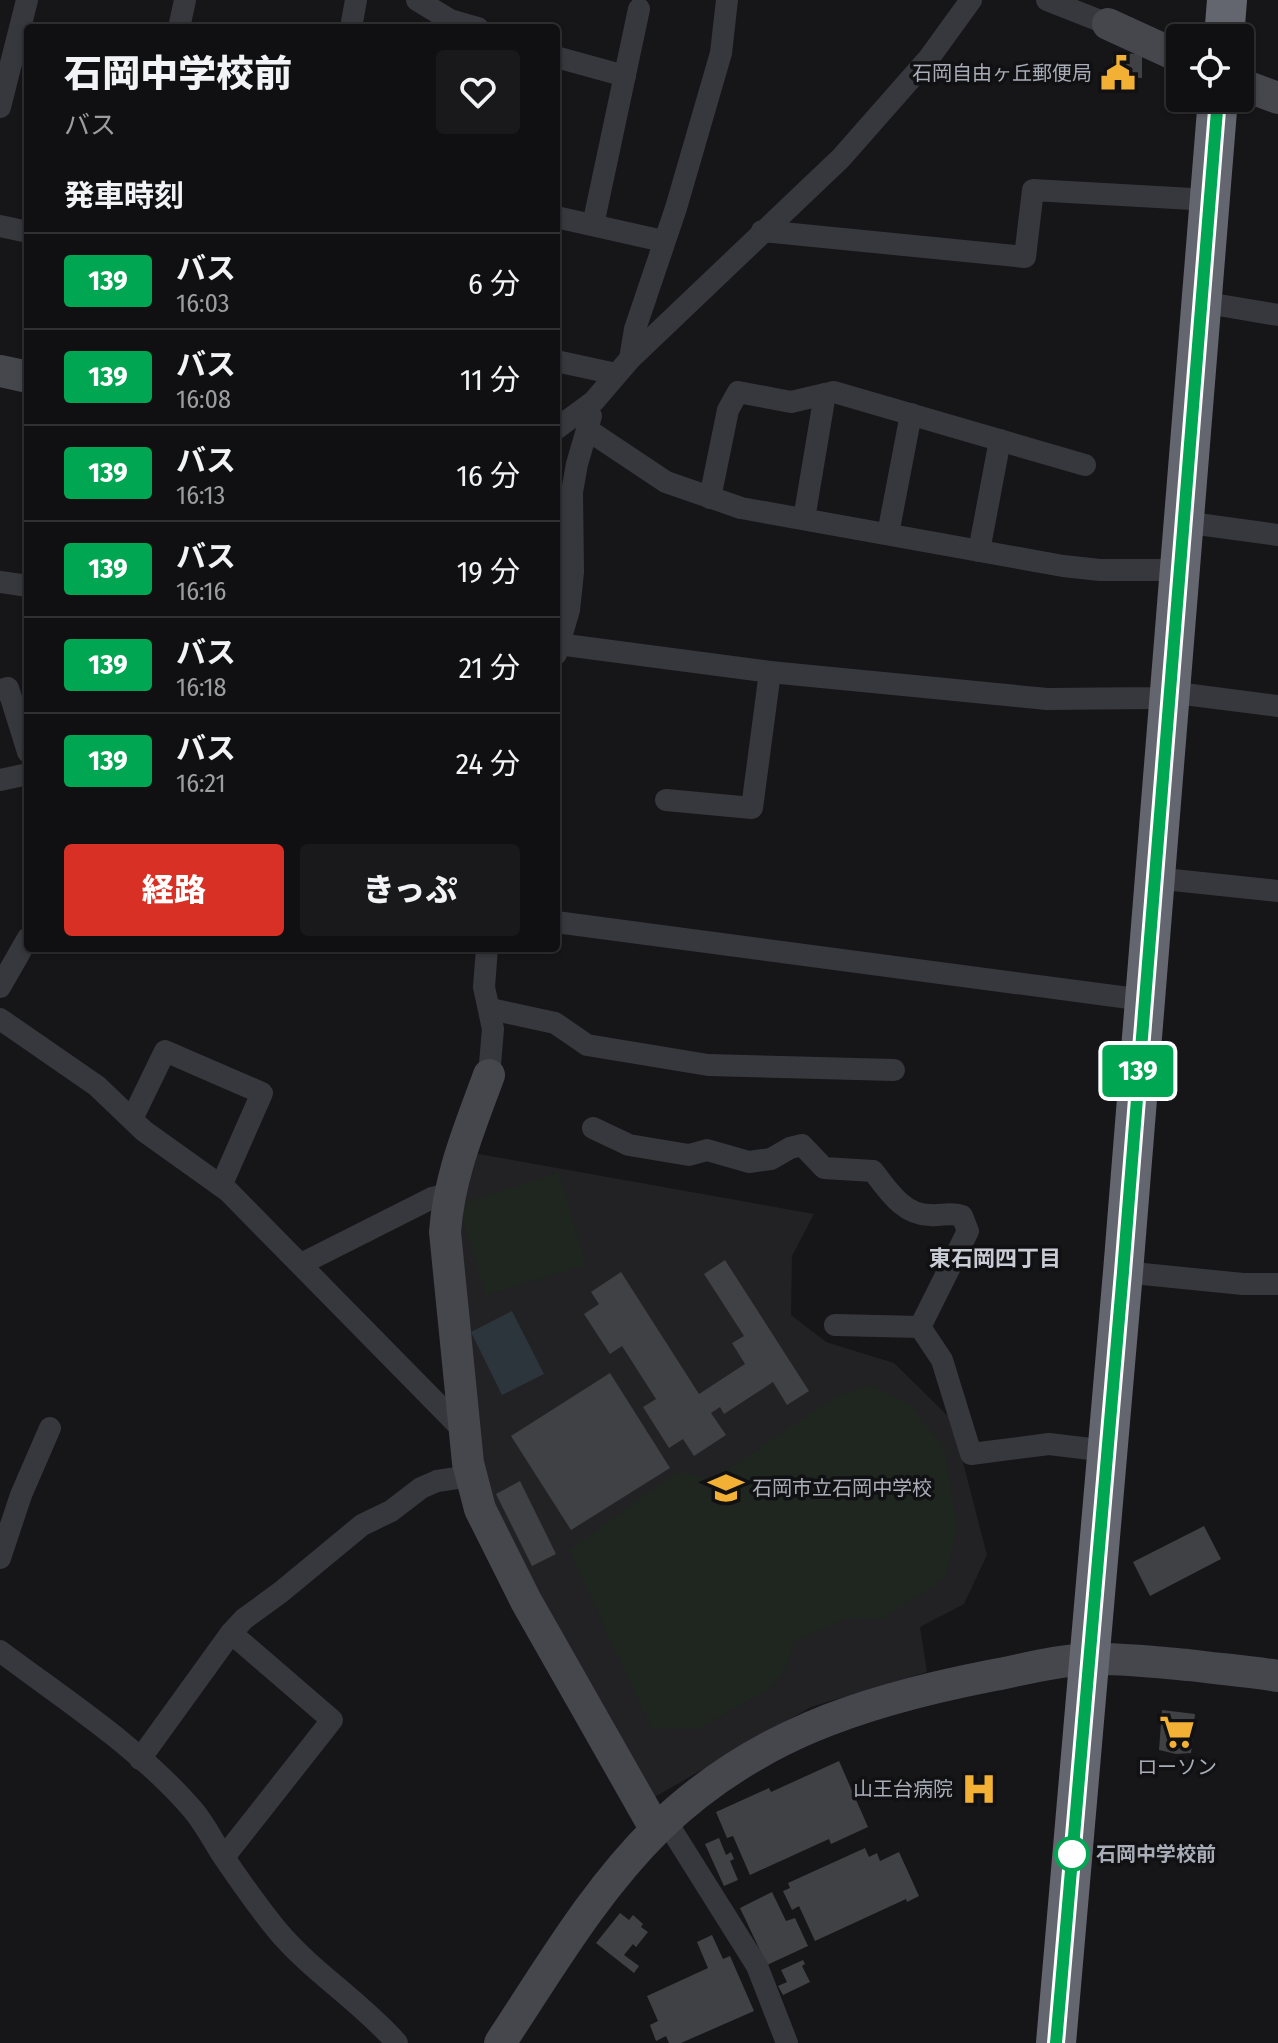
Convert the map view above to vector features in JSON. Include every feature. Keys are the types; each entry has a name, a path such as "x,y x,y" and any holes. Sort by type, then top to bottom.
{"highway":[{"path":"1225,24 1227,0"},
{"path":"1056,2043 1123,1272 1217,112"}],"street":[{"path":"0,107 7,48 27,0"},
{"path":"180,24 185,0"},
{"path":"417,0 450,20 464,24"},
{"path":"623,366 676,208 721,53 727,0"},
{"path":"560,426 594,401 623,366 841,158 929,58 971,0"},
{"path":"1047,0 1166,51"},
{"path":"593,225 639,9"},
{"path":"560,58 625,76"},
{"path":"1254,89 1278,98"},
{"path":"762,231 1025,257 1033,190 1210,200"},
{"path":"560,218 663,241"},
{"path":"0,226 24,231"},
{"path":"1201,302 1278,315"},
{"path":"560,361 623,366"},
{"path":"0,371 24,376"},
{"path":"710,498 728,410 738,392 791,402 834,392 1085,465"},
{"path":"804,519 825,394"},
{"path":"560,639 569,610 573,572 572,492 594,401"},
{"path":"888,534 911,414"},
{"path":"588,430 666,482 741,508 1063,566 1100,570 1179,570"},
{"path":"979,551 1000,440"},
{"path":"1183,522 1278,535"},
{"path":"0,582 24,585"},
{"path":"560,649 1047,699 1169,697 1184,694 1278,706"},
{"path":"666,800 752,808 770,672"},
{"path":"0,690 8,688 24,739"},
{"path":"0,780 24,775"},
{"path":"1154,878 1278,891"},
{"path":"560,923 1144,1000"},
{"path":"1,980 24,944"},
{"path":"487,952 484,987 491,1009 493,1052 489,1075 449,1194 445,1232 470,1476 491,1535 526,1601 661,1826 757,1966 787,2043"},
{"path":"491,1009 555,1023 587,1045 708,1065 894,1070"},
{"path":"0,1019 97,1086 144,1131 221,1186 464,1431"},
{"path":"132,1119 165,1051 262,1093 221,1186"},
{"path":"593,1128 629,1145 689,1155 707,1150 749,1162 771,1159 802,1145 824,1168 873,1171 905,1208 928,1216 952,1213 962,1216 968,1231 920,1327"},
{"path":"301,1264 432,1198 449,1194"},
{"path":"1123,1272 1243,1284 1278,1284"},
{"path":"835,1325 920,1327"},
{"path":"920,1327 942,1360 971,1454 1049,1444 1107,1451"},
{"path":"0,1558 21,1495 50,1428"},
{"path":"140,1759 244,1619 362,1525 391,1511 421,1488 437,1481 470,1476"},
{"path":"224,1857 332,1720 231,1633"},
{"path":"0,1651 140,1759 195,1813 277,1929 297,1951 366,2010 397,2043"},
{"path":"500,2043 600,1895 661,1826 717,1778 786,1738 872,1703 938,1686 1088,1659 1135,1660 1278,1676"}],"shaded area":[{"name":"石岡市立石岡中学校","path":"473,1153 814,1214 792,1256 791,1315 826,1342 894,1363 952,1420 987,1555 964,1604 920,1627 927,1672 811,1707 653,1798 491,1520 450,1266"},
{"path":"559,1173 586,1265 486,1295 458,1204"},
{"path":"512,1311 544,1374 502,1395 471,1332"},
{"path":"872,1385 909,1404 944,1447 957,1527 946,1577 882,1620 848,1618 794,1642 786,1669 768,1690 697,1729 651,1728 569,1550 679,1471 712,1480 838,1395"}],"building":[{"path":"1113,53 1142,54 1142,78 1112,77"},
{"path":"725,1260 809,1391 787,1405 773,1382 724,1414 720,1407 711,1413 726,1435 694,1456 683,1439 669,1448 643,1407 656,1399 622,1346 610,1354 584,1314 599,1304 591,1292 621,1272 699,1394 745,1364 732,1343 744,1336 704,1274"},
{"path":"610,1373 670,1468 571,1530 511,1436"},
{"path":"520,1481 556,1554 532,1566 496,1494"},
{"path":"1204,1526 1221,1559 1150,1596 1133,1562"},
{"name":"ローソン","path":"1162,1710 1195,1714 1191,1753 1159,1750"},
{"path":"839,1761 868,1827 831,1844 829,1839 750,1875 733,1836 727,1838 716,1812 769,1788 771,1792"},
{"path":"719,1838 726,1855 731,1852 734,1859 730,1861 738,1880 724,1886 705,1844"},
{"path":"865,1848 869,1857 877,1853 880,1861 899,1852 919,1896 907,1902 906,1899 815,1941 799,1906 792,1910 783,1891 790,1888 788,1883"},
{"path":"772,1892 786,1921 795,1918 808,1946 767,1965 740,1908"},
{"path":"620,1913 629,1920 633,1915 648,1932 636,1947 633,1944 624,1955 639,1966 634,1973 596,1943"},
{"path":"712,1935 723,1959 730,1956 754,2011 681,2043 669,2043 666,2036 656,2041 650,2025 658,2021 647,1996 708,1968 697,1942"},
{"path":"803,1960 805,1964 802,1966 810,1982 783,1995 778,1986 787,1982 781,1970"}],"bus line":[{"name":"139","path":"1056,2043 1123,1272 1217,112"}],"place":[{"name":"石岡自由ヶ丘郵便局","path":"1118,73"},
{"name":"石岡市立石岡中学校","path":"726,1488"},
{"name":"ローソン","path":"1177,1732"},
{"name":"山王台病院","path":"979,1789"},
{"name":"石岡中学校前","path":"1072,1854"}],"district":[{"name":"東石岡四丁目","path":"995,1258"}]}
